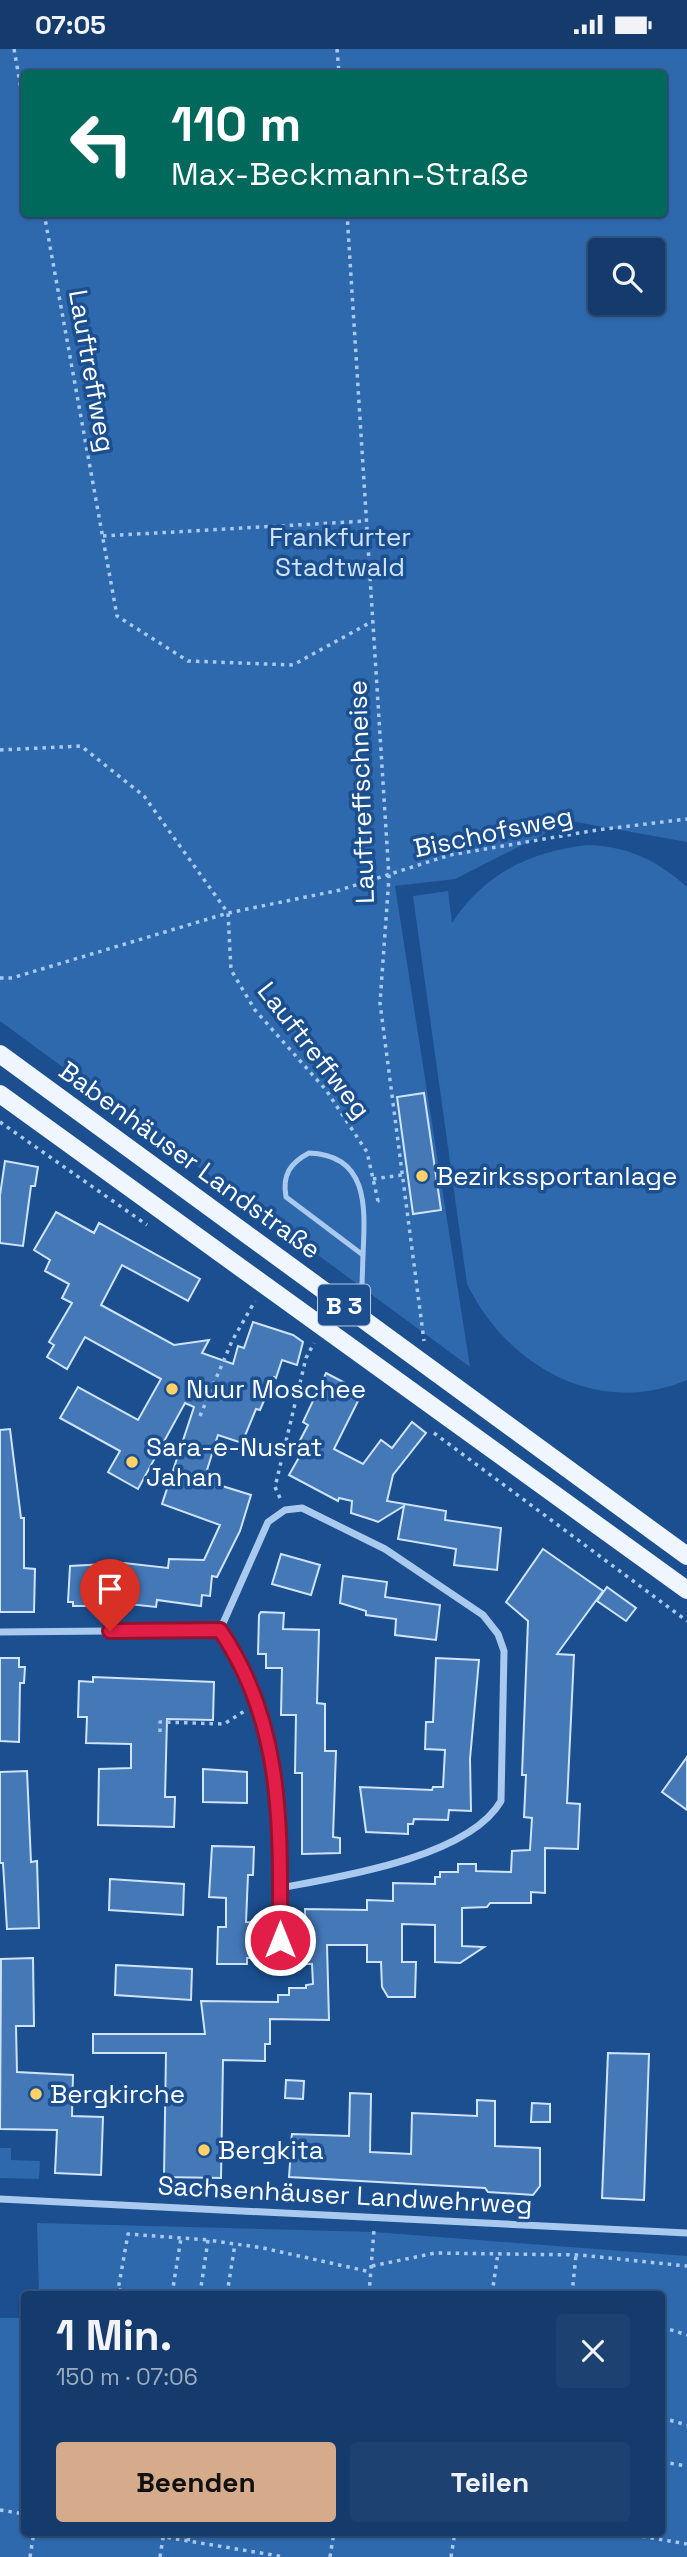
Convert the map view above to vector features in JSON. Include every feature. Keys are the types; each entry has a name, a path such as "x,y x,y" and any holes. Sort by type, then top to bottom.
{"main road":[{"name":"Babenhäuser Landstraße","path":"0,1054 687,1556"},
{"name":"B 3","path":"4,1100 687,1590"}],"street":[{"path":"220,1630 262,1532 275,1515 285,1510 311,1510 385,1549 483,1615 498,1634 505,1670 501,1801 489,1818 448,1842 365,1873 280,1888"},
{"path":"0,1632 220,1630"},
{"path":"220,1630 232,1648 268,1740 280,1811 279,1965"},
{"name":"Sachsenhäuser Landwehrweg","path":"0,2199 687,2233"}],"lane":[{"name":"Lauftreffweg","path":"361,1318 363,1255 364,1201 359,1182 347,1166 325,1153 309,1153 294,1161 288,1170 284,1187 286,1198 363,1255"}],"path":[{"path":"14,49 21,89"},
{"path":"337,49 339,70"},
{"name":"Lauftreffweg","path":"45,217 117,616 188,661 293,665 373,621"},
{"name":"Lauftreffschneise","path":"347,217 388,877 380,1003 427,1366"},
{"path":"103,536 366,521"},
{"path":"0,750 81,746 144,796 228,913"},
{"name":"Bischofsweg","path":"0,978 12,978 228,913 388,877 450,855 597,829 687,819"},
{"name":"Lauftreffweg","path":"228,913 230,970 255,1010 326,1090 367,1152 373,1179"},
{"path":"0,1122 147,1226"},
{"path":"364,1201 378,1201 373,1179 402,1175"},
{"path":"245,1295 264,1307"},
{"path":"200,1416 232,1341 255,1301"},
{"path":"303,1335 325,1351"},
{"path":"285,1510 275,1487 306,1358 314,1343"},
{"path":"424,1425 687,1621"},
{"path":"160,1732 160,1722 224,1724 256,1704"},
{"path":"369,2291 374,2217"},
{"path":"128,2291 118,2290 128,2234 235,2244 371,2272"},
{"path":"172,2291 181,2238"},
{"path":"200,2291 208,2240"},
{"path":"227,2291 235,2244"},
{"path":"372,2266 435,2253 576,2255 687,2266"},
{"path":"492,2291 498,2253"},
{"path":"572,2291 576,2255"},
{"path":"665,2328 687,2335"},
{"path":"665,2419 687,2425"},
{"path":"665,2462 687,2466"},
{"path":"0,2510 21,2514"},
{"path":"30,2557 33,2536"},
{"path":"160,2557 164,2536"},
{"path":"168,2536 285,2557"},
{"path":"188,2541 189,2536"},
{"path":"330,2557 333,2536"},
{"path":"451,2557 454,2536"},
{"path":"640,2536 687,2544"}],"green space":[{"name":"Frankfurter Stadtwald","path":"0,49 687,49 687,842 570,821 455,879 395,886 470,1367 0,1021"},
{"path":"587,845 615,848 641,856 687,887 687,1380 653,1390 620,1393 588,1388 558,1377 530,1360 506,1339 484,1313 467,1284 413,896 448,891 452,923 478,891 510,868 546,853"},
{"path":"0,2148 11,2148 11,2160 40,2161 39,2179 0,2178"},
{"path":"37,2223 374,2232 687,2256 687,2557 0,2557 0,2318 21,2318 21,2536 665,2536 665,2291 39,2291"}],"building":[{"name":"Bezirkssportanlage","path":"424,1093 441,1210 413,1214 397,1097"},
{"path":"5,1161 38,1167 35,1186 31,1186 23,1246 0,1243 0,1195"},
{"path":"56,1212 94,1233 99,1223 200,1279 188,1301 122,1265 101,1305 174,1345 209,1340 202,1353 233,1364 238,1346 244,1348 253,1322 293,1335 303,1342 297,1365 282,1360 276,1378 274,1377 260,1410 256,1409 242,1443 218,1435 207,1470 222,1475 219,1485 251,1495 240,1531 217,1577 212,1576 210,1596 202,1595 201,1606 157,1600 156,1607 101,1601 101,1606 73,1606 73,1602 68,1602 70,1566 124,1563 168,1568 169,1559 204,1560 220,1525 162,1504 194,1407 185,1403 138,1489 108,1472 120,1451 60,1418 78,1387 138,1420 161,1379 85,1337 67,1369 47,1357 54,1345 49,1342 72,1303 62,1298 69,1284 45,1271 50,1260 34,1250"},
{"path":"326,1373 345,1383 340,1392 358,1401 334,1449 363,1464 381,1440 392,1448 412,1422 426,1433 393,1475 387,1501 446,1511 445,1520 501,1528 497,1570 454,1565 456,1549 398,1539 404,1506 378,1522 351,1513 352,1501 339,1498 338,1501 289,1475 302,1452 296,1448 308,1425 303,1422"},
{"path":"10,1429 21,1518 24,1518 24,1568 35,1569 34,1612 0,1612 0,1430"},
{"path":"543,1549 603,1591 557,1654 574,1655 567,1803 580,1804 578,1849 545,1848 545,1893 531,1892 531,1903 490,1903 487,1907 462,1908 462,1946 484,1947 460,1963 435,1962 435,1925 402,1924 402,1962 416,1962 415,1997 388,1997 382,1987 381,1962 367,1962 367,1945 327,1945 329,2020 270,2019 270,2044 265,2044 265,2061 223,2060 221,2178 164,2177 166,2053 93,2053 93,2034 205,2034 201,2001 278,2002 278,1995 289,1995 289,1988 306,1988 306,1985 313,1984 312,1964 306,1964 305,1909 367,1910 367,1900 393,1901 393,1883 435,1884 435,1877 440,1877 440,1872 458,1872 458,1864 476,1864 476,1871 511,1872 512,1851 530,1850 532,1818 524,1817 526,1775 522,1775 528,1621 506,1602"},
{"path":"281,1554 320,1565 311,1595 272,1584"},
{"path":"343,1576 387,1582 385,1597 440,1605 436,1640 395,1635 396,1619 366,1615 366,1611 340,1603"},
{"path":"607,1587 636,1608 626,1621 597,1601"},
{"path":"261,1612 284,1613 283,1629 319,1630 317,1703 325,1704 325,1751 336,1751 333,1837 340,1838 340,1853 302,1854 302,1773 295,1773 296,1715 281,1715 282,1668 266,1668 266,1654 258,1654"},
{"path":"0,1658 19,1658 19,1667 25,1667 24,1683 20,1683 19,1742 0,1741"},
{"path":"436,1658 479,1660 470,1759 471,1811 449,1810 448,1820 414,1819 413,1824 408,1824 408,1834 366,1832 360,1787 432,1790 433,1787 443,1787 445,1750 425,1749 426,1722 433,1722"},
{"path":"93,1677 214,1682 213,1720 167,1719 165,1797 175,1797 174,1827 98,1825 99,1769 131,1768 131,1744 86,1743 87,1717 78,1717 79,1681 93,1682"},
{"path":"687,1757 687,1810 662,1792"},
{"path":"203,1769 247,1772 247,1803 203,1802"},
{"path":"27,1771 31,1862 37,1861 39,1928 7,1929 3,1863 0,1863 0,1772"},
{"path":"212,1846 254,1847 253,1875 248,1875 246,1922 261,1923 261,1958 247,1958 247,1964 217,1964 218,1927 226,1927 226,1898 209,1897"},
{"path":"110,1879 184,1884 183,1915 109,1910"},
{"path":"33,1958 34,2026 16,2026 17,2072 73,2075 72,2116 103,2117 101,2175 55,2173 57,2130 0,2129 1,1959"},
{"path":"116,1965 192,1969 191,2000 115,1995"},
{"path":"608,2053 649,2054 644,2200 602,2198"},
{"path":"286,2080 304,2081 303,2099 285,2098"},
{"path":"350,2093 371,2094 370,2152 411,2154 412,2113 477,2116 477,2100 495,2101 495,2146 540,2148 540,2186 533,2195 488,2192 485,2188 289,2177 291,2149 287,2146 291,2142 292,2134 349,2136"},
{"path":"532,2103 550,2104 550,2122 531,2122"}],"place":[{"name":"Bezirkssportanlage","path":"422,1176"},
{"name":"Nuur Moschee","path":"172,1389"},
{"name":"Sara-e-Nusrat Jahan","path":"132,1462"},
{"name":"Bergkirche","path":"36,2094"},
{"name":"Bergkita","path":"204,2150"}],"route":[{"path":"110,1631 220,1630 232,1648 257,1707 275,1773 280,1811 280,1940"}]}
